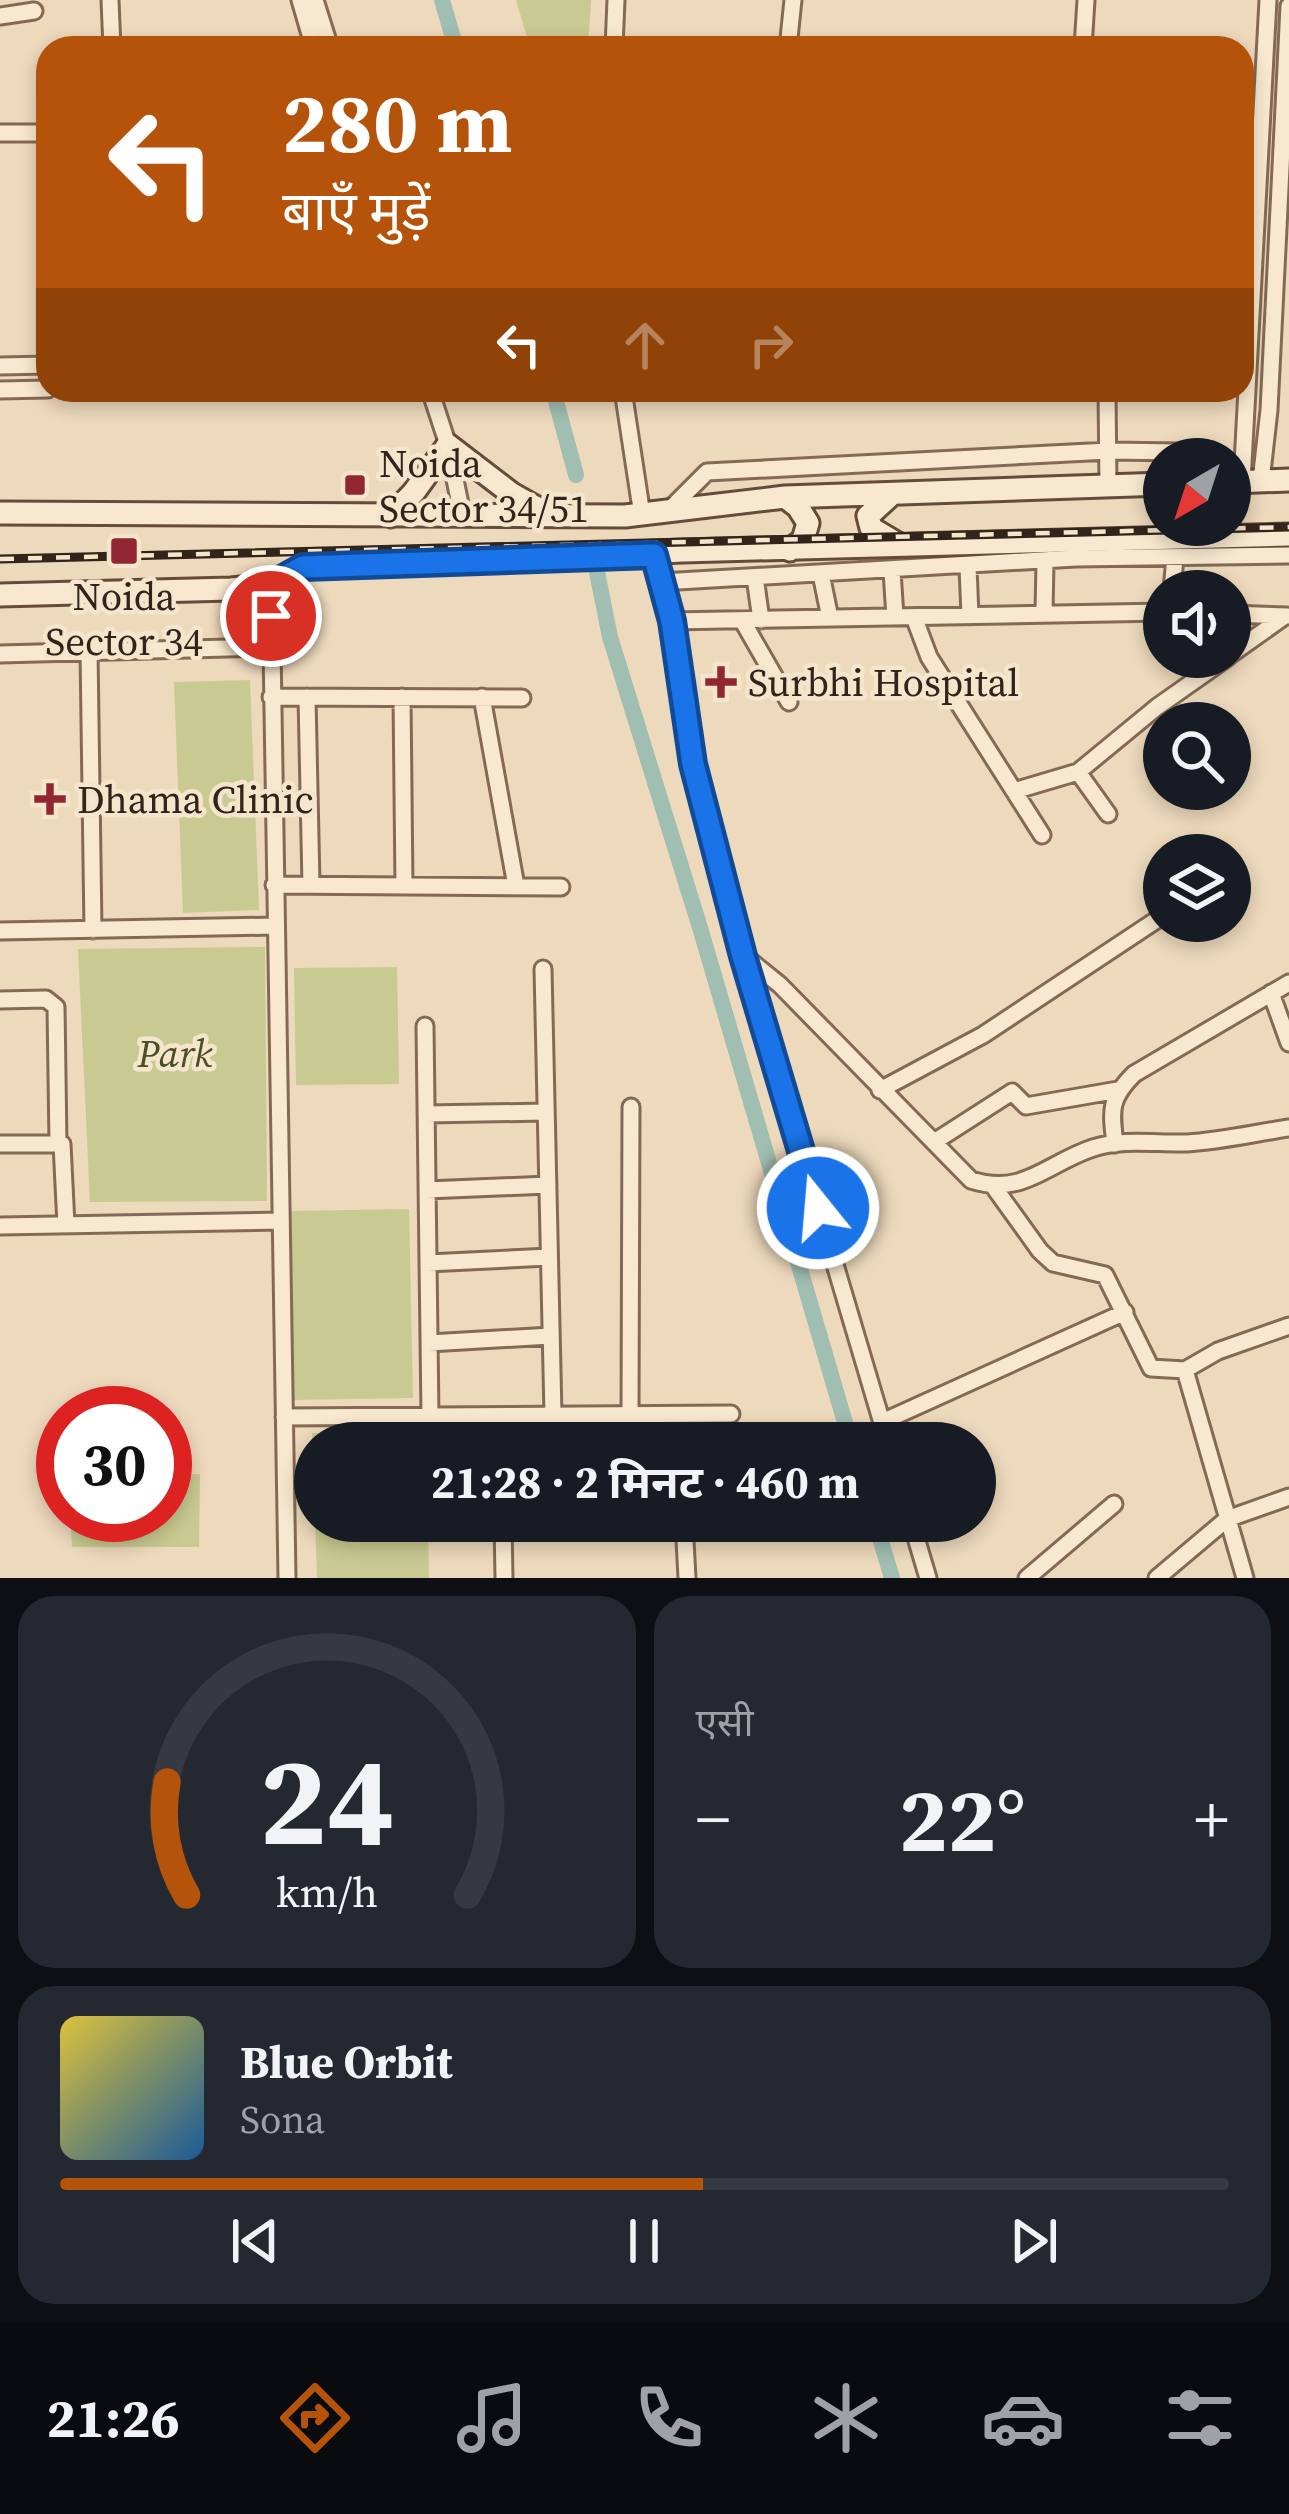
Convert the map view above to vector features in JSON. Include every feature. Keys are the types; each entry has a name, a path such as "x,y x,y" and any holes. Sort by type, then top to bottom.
{"main road":[{"path":"391,516 448,445 512,494 555,515"},
{"path":"1251,482 1289,480"},
{"path":"0,513 633,515 784,497 1143,485"},
{"path":"893,493 868,516 871,528 904,546"},
{"path":"784,497 808,523 803,540 790,550"},
{"path":"0,595 231,590 271,585 303,567 1289,535"}],"street":[{"path":"110,0 112,36"},
{"path":"300,0 310,36"},
{"path":"315,0 326,36"},
{"path":"614,36 616,0"},
{"path":"789,36 793,0"},
{"path":"1084,36 1086,0"},
{"path":"1254,181 1268,0"},
{"path":"1251,464 1269,410 1283,247 1289,6"},
{"path":"0,16 34,11"},
{"path":"0,133 36,133"},
{"path":"0,366 36,364"},
{"path":"0,390 36,389"},
{"path":"434,402 462,514"},
{"path":"624,402 633,515"},
{"path":"1107,402 1108,486"},
{"path":"1247,438 1249,402"},
{"path":"1249,410 1289,409"},
{"path":"668,512 707,472 1143,451"},
{"path":"654,555 672,621 693,764 743,956 882,1422"},
{"path":"661,582 1045,561 1289,555"},
{"path":"1173,570 1174,557"},
{"path":"1044,614 1045,561"},
{"path":"968,567 970,616"},
{"path":"892,571 896,617"},
{"path":"821,574 830,618"},
{"path":"755,577 761,620"},
{"path":"271,585 287,1578"},
{"path":"672,621 1143,612"},
{"path":"1251,615 1287,616"},
{"path":"914,616 929,657 1042,836"},
{"path":"1251,641 1287,616"},
{"path":"742,620 788,702"},
{"path":"0,653 270,647"},
{"path":"89,651 93,930"},
{"path":"1014,791 1078,772 1198,678"},
{"path":"271,697 522,698"},
{"path":"307,697 311,885"},
{"path":"401,697 404,886"},
{"path":"482,697 516,886"},
{"path":"1078,772 1108,814"},
{"path":"274,885 561,887"},
{"path":"0,932 275,926"},
{"path":"880,1090 983,1035 1143,929"},
{"path":"743,956 794,998 971,1180 994,1187 1016,1184 1093,1148 1115,1144 1192,1142 1289,1128"},
{"path":"543,969 553,1415"},
{"path":"1115,1144 1112,1110 1118,1090 1134,1074 1289,982"},
{"path":"1271,993 1289,1043"},
{"path":"0,1000 46,999 56,1007 66,1225"},
{"path":"425,1027 430,1416"},
{"path":"934,1142 1012,1092 1026,1106 1118,1090"},
{"path":"630,1415 631,1107"},
{"path":"426,1114 546,1112"},
{"path":"0,1144 60,1144"},
{"path":"427,1190 548,1185"},
{"path":"994,1187 1053,1263 1105,1275 1150,1368 1185,1370 1218,1351 1289,1326"},
{"path":"0,1226 281,1220"},
{"path":"428,1263 549,1257"},
{"path":"884,1422 1125,1312"},
{"path":"429,1342 551,1336"},
{"path":"1185,1370 1245,1578"},
{"path":"284,1417 731,1414"},
{"path":"1157,1578 1227,1520 1289,1497"},
{"path":"1027,1578 1114,1504"},
{"path":"503,1542 504,1578"},
{"path":"685,1542 687,1578"},
{"path":"917,1542 928,1578"}],"green space":[{"path":"516,0 591,0 589,36 526,36"},
{"path":"250,680 259,910 183,913 174,682"},
{"name":"Park","path":"265,947 267,1201 90,1202 78,949"},
{"path":"397,967 399,1084 296,1085 294,968"},
{"path":"409,1209 413,1398 294,1400 290,1211"},
{"path":"192,1474 200,1474 199,1547 72,1547 72,1542 192,1542"},
{"path":"316,1542 428,1542 429,1578 317,1578"}],"waterway":[{"path":"442,0 452,36"},
{"path":"556,402 576,475"},
{"path":"594,557 610,637 845,1422"},
{"path":"881,1542 892,1578"}],"railway":[{"path":"0,559 1289,527"}],"place":[{"name":"Noida Sector 34/51","path":"355,485"},
{"name":"Noida Sector 34","path":"124,551"},
{"name":"Surbhi Hospital","path":"721,682"},
{"name":"Dhama Clinic","path":"50,799"}],"route":[{"path":"271,616 271,585 303,567 654,555 672,621 693,764 743,956 818,1208"}]}
